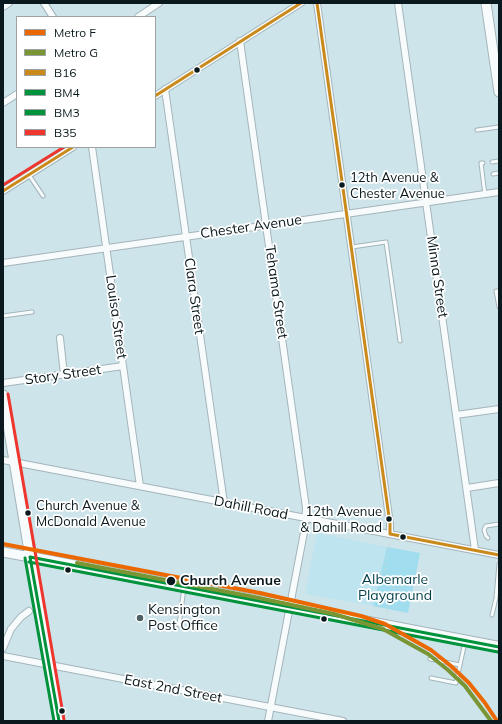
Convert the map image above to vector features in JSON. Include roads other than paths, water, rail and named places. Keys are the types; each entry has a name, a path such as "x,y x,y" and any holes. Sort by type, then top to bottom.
{"main road":[{"path":"486,3 499,92"},
{"path":"3,395 59,721"},
{"path":"3,552 499,647"}],"street":[{"path":"3,7 9,3"},
{"path":"44,3 52,16"},
{"path":"140,16 159,3"},
{"path":"156,95 301,3"},
{"path":"317,3 390,519 390,534"},
{"name":"Minna Street","path":"398,3 475,550"},
{"name":"Tehama Street","path":"240,41 306,508 306,518 268,721"},
{"name":"Clara Street","path":"165,89 224,502"},
{"path":"3,103 16,95"},
{"path":"3,191 71,148"},
{"name":"Louisa Street","path":"92,148 140,486"},
{"name":"Chester Avenue","path":"3,263 499,192"},
{"path":"60,338 64,375"},
{"name":"Story Street","path":"3,383 123,366"},
{"path":"456,415 499,409"},
{"name":"Dahill Road","path":"3,460 499,555"},
{"path":"467,488 499,483"},
{"path":"3,648 10,629 29,611"},
{"name":"East 2nd Street","path":"3,656 343,721"}],"lane":[{"path":"477,130 499,127"},
{"path":"492,162 499,161"},
{"path":"483,163 480,163 485,194"},
{"path":"494,174 499,173"},
{"path":"29,175 43,196"},
{"path":"352,247 386,242 400,340"},
{"path":"499,291 496,291 499,307"},
{"path":"3,316 32,312"},
{"path":"488,538 484,530 486,526 499,524"},
{"path":"492,615 496,598 499,564"},
{"path":"179,625 184,587"},
{"path":"431,678 456,683 465,640"},
{"path":"430,658 460,665"}],"metro line":[{"name":"F","path":"3,544 260,593 361,616 385,624 431,650 451,666 469,683 497,721"},
{"name":"G","path":"77,563 334,614 383,629 428,654 448,670 465,686 491,721"}],"place":[{"name":"12th Avenue & Chester Avenue","path":"342,185"},
{"name":"Church Avenue & McDonald Avenue","path":"28,513"},
{"name":"12th Avenue & Dahill Road","path":"389,519"},
{"name":"Church Avenue","path":"171,581"},
{"name":"Kensington Post Office","path":"140,618"}],"park label":[{"name":"Albemarle Playground","path":"395,588"}]}
